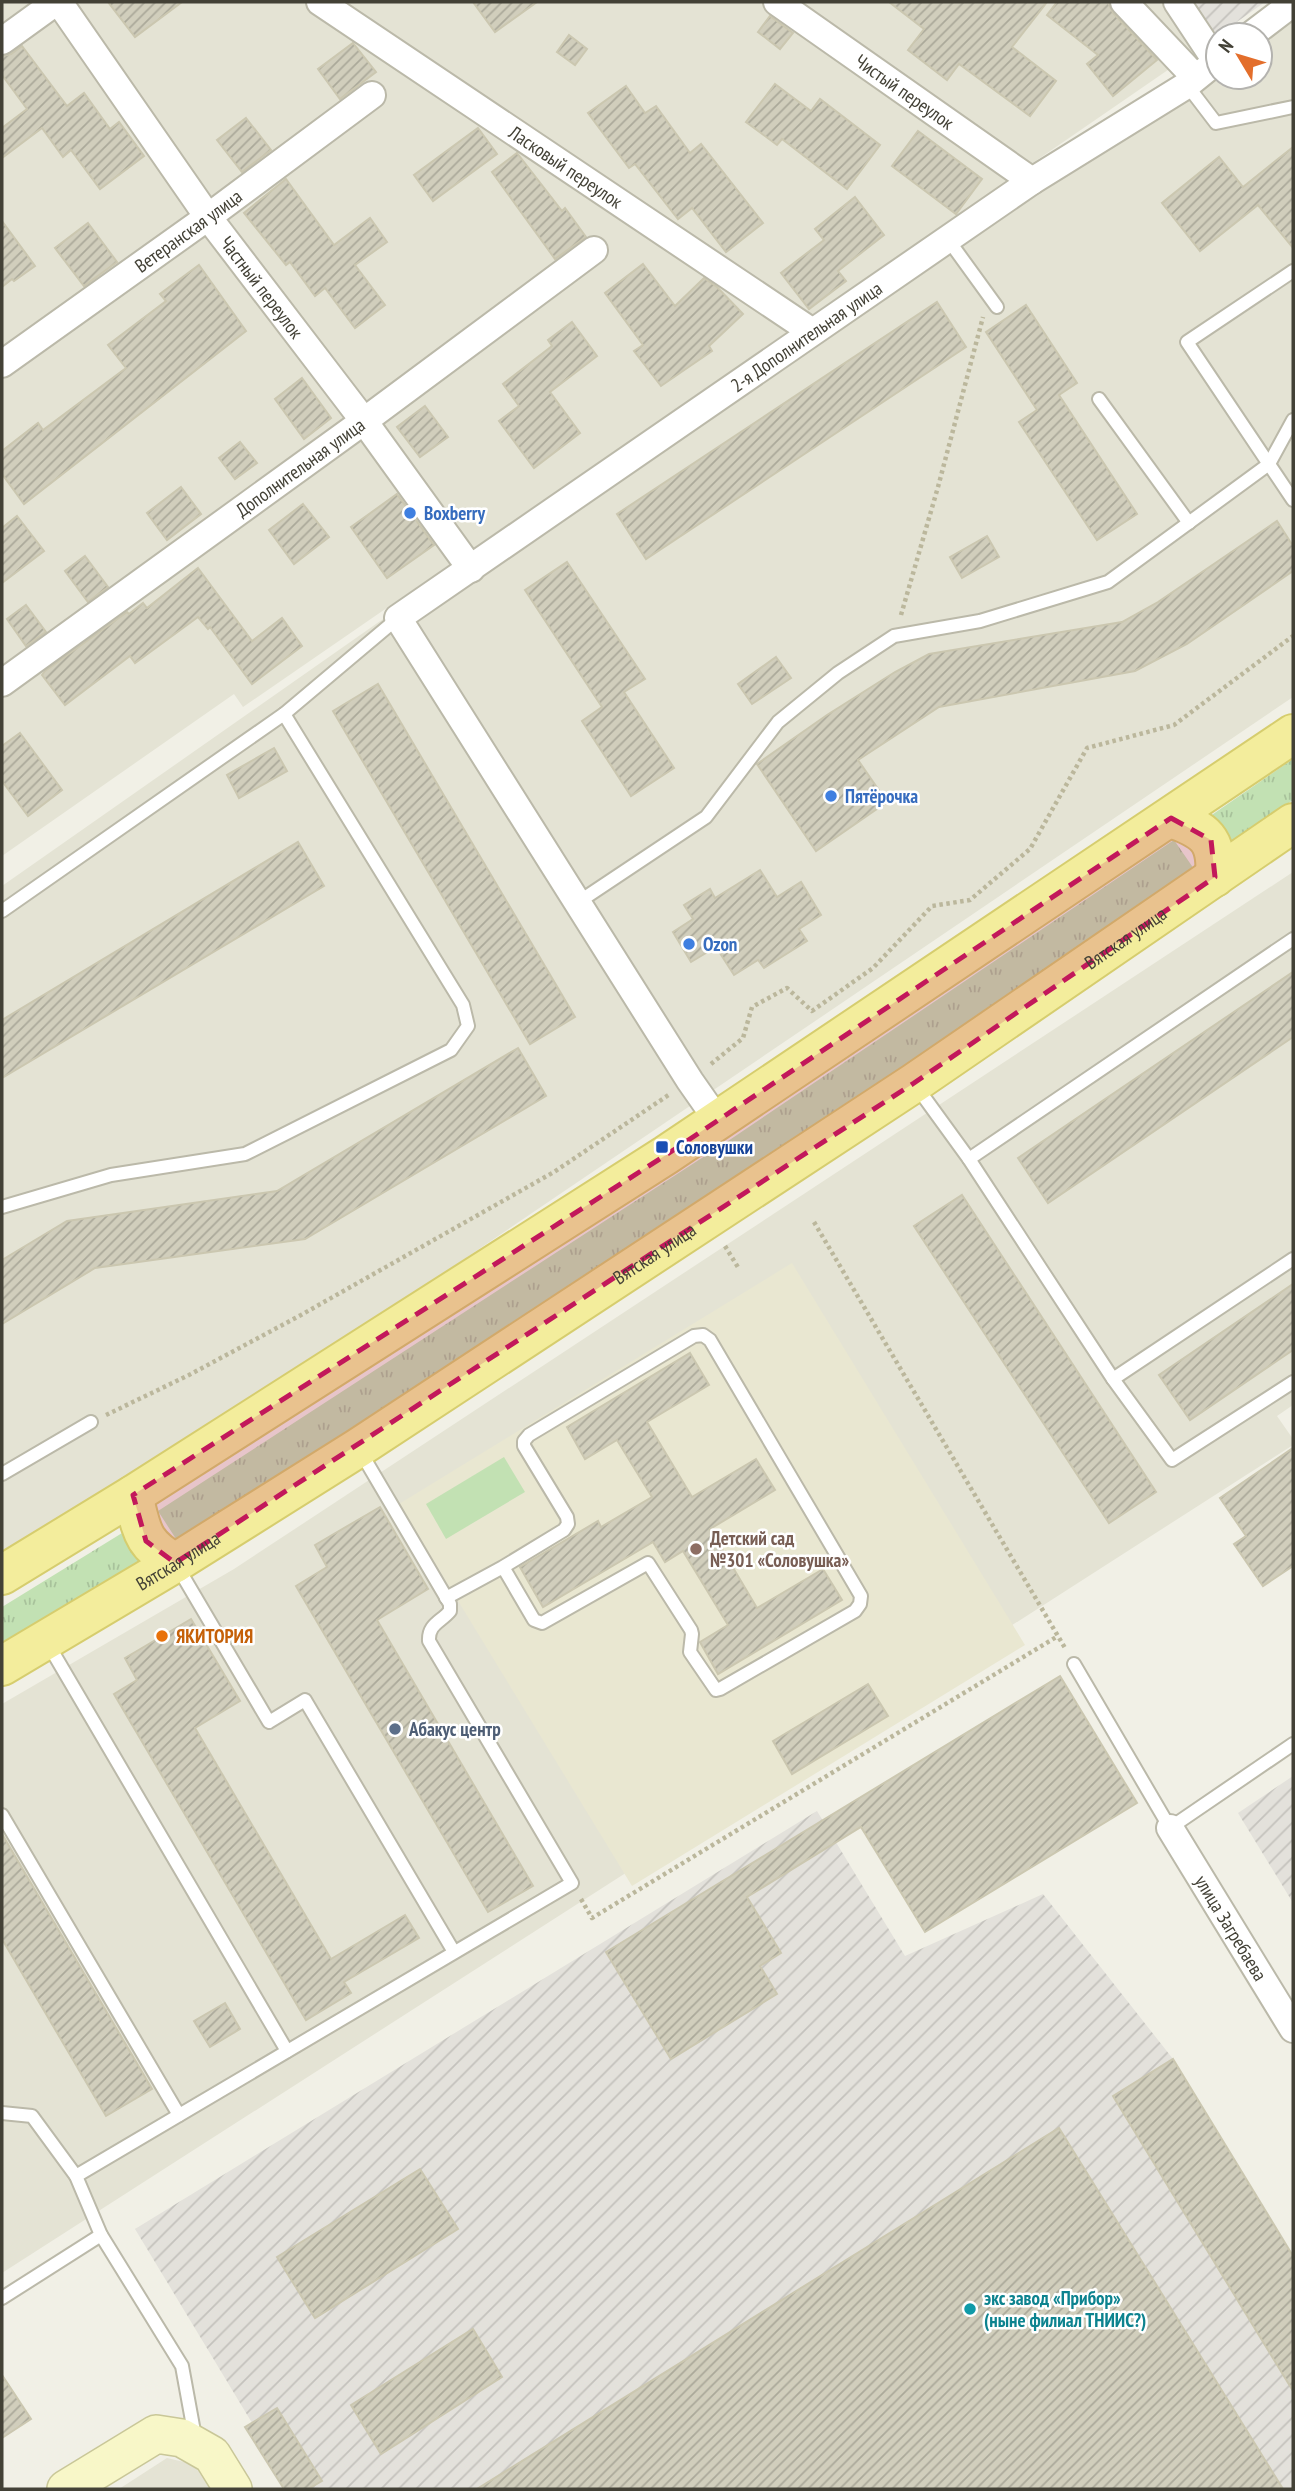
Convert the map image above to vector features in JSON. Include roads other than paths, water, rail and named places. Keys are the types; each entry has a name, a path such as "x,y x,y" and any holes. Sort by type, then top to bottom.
{"main road":[{"path":"2,1575 133,1496 718,1121 1293,734"},
{"path":"1171,818 1194,826 1211,840 1217,859 1215,877"},
{"name":"Вятская улица","path":"2,1666 175,1563 358,1448 914,1083 1293,823"},
{"path":"133,1496 146,1541 175,1563"}],"street":[{"path":"2,41 58,2"},
{"name":"Частный переулок","path":"58,2 208,217 364,421 471,569"},
{"name":"Ласковый переулок","path":"320,2 811,331"},
{"name":"Чистый переулок","path":"777,2 1032,181"},
{"path":"1124,2 1191,81"},
{"path":"1177,2 1204,42"},
{"path":"1269,21 1293,3"},
{"name":"2-я Дополнительная улица","path":"398,618 947,238 1204,71"},
{"name":"Ветеранская улица","path":"2,364 208,217 372,95"},
{"name":"Дополнительная улица","path":"2,683 364,421 594,250"},
{"path":"398,618 690,1081 718,1121"},
{"name":"улица Загребаева","path":"1170,1828 1293,2029"},
{"path":"66,2489 156,2434 182,2438 212,2455 233,2489"}],"lane":[{"path":"1191,81 1216,123 1293,107"},
{"path":"947,238 997,307"},
{"path":"1293,271 1187,342 1293,500"},
{"path":"1098,399 1189,523"},
{"path":"578,903 706,817 778,723 838,673 894,636 980,621 1108,582 1269,464 1293,419"},
{"path":"2,911 284,715 398,618"},
{"path":"2,1207 111,1175 245,1154 451,1050 468,1026 463,1004 284,715"},
{"path":"969,1159 1293,939"},
{"path":"914,1083 969,1159 1114,1378 1172,1460 1293,1382"},
{"path":"1114,1378 1293,1259"},
{"path":"446,1598 503,1567 564,1530 568,1524 567,1517 524,1446 529,1435 694,1336 703,1335 710,1340 861,1596 855,1611 716,1690 691,1654 691,1630 648,1563 542,1623 534,1620 503,1567"},
{"path":"2,1474 91,1422"},
{"path":"76,2176 572,1883 429,1640 428,1632 450,1611 450,1604 358,1448"},
{"path":"175,1563 269,1722 305,1700 454,1952"},
{"path":"45,1640 287,2051"},
{"path":"1074,1664 1170,1828 1293,1744"},
{"path":"2,1815 179,2115"},
{"path":"2,2113 32,2116 76,2176 102,2235 182,2366 197,2446"},
{"path":"2,2298 102,2235"}],"place":[{"name":"Boxberry","path":"410,513"},
{"name":"Пятёрочка","path":"831,796"},
{"name":"Ozon","path":"689,944"},
{"name":"Соловушки","path":"662,1147"},
{"name":"Детский сад №301 «Соловушка»","path":"696,1549"},
{"name":"ЯКИТОРИЯ","path":"162,1636"},
{"name":"Абакус центр","path":"395,1729"},
{"name":"экс завод «Прибор» (ныне филиал ТНИИС?)","path":"970,2309"}]}
